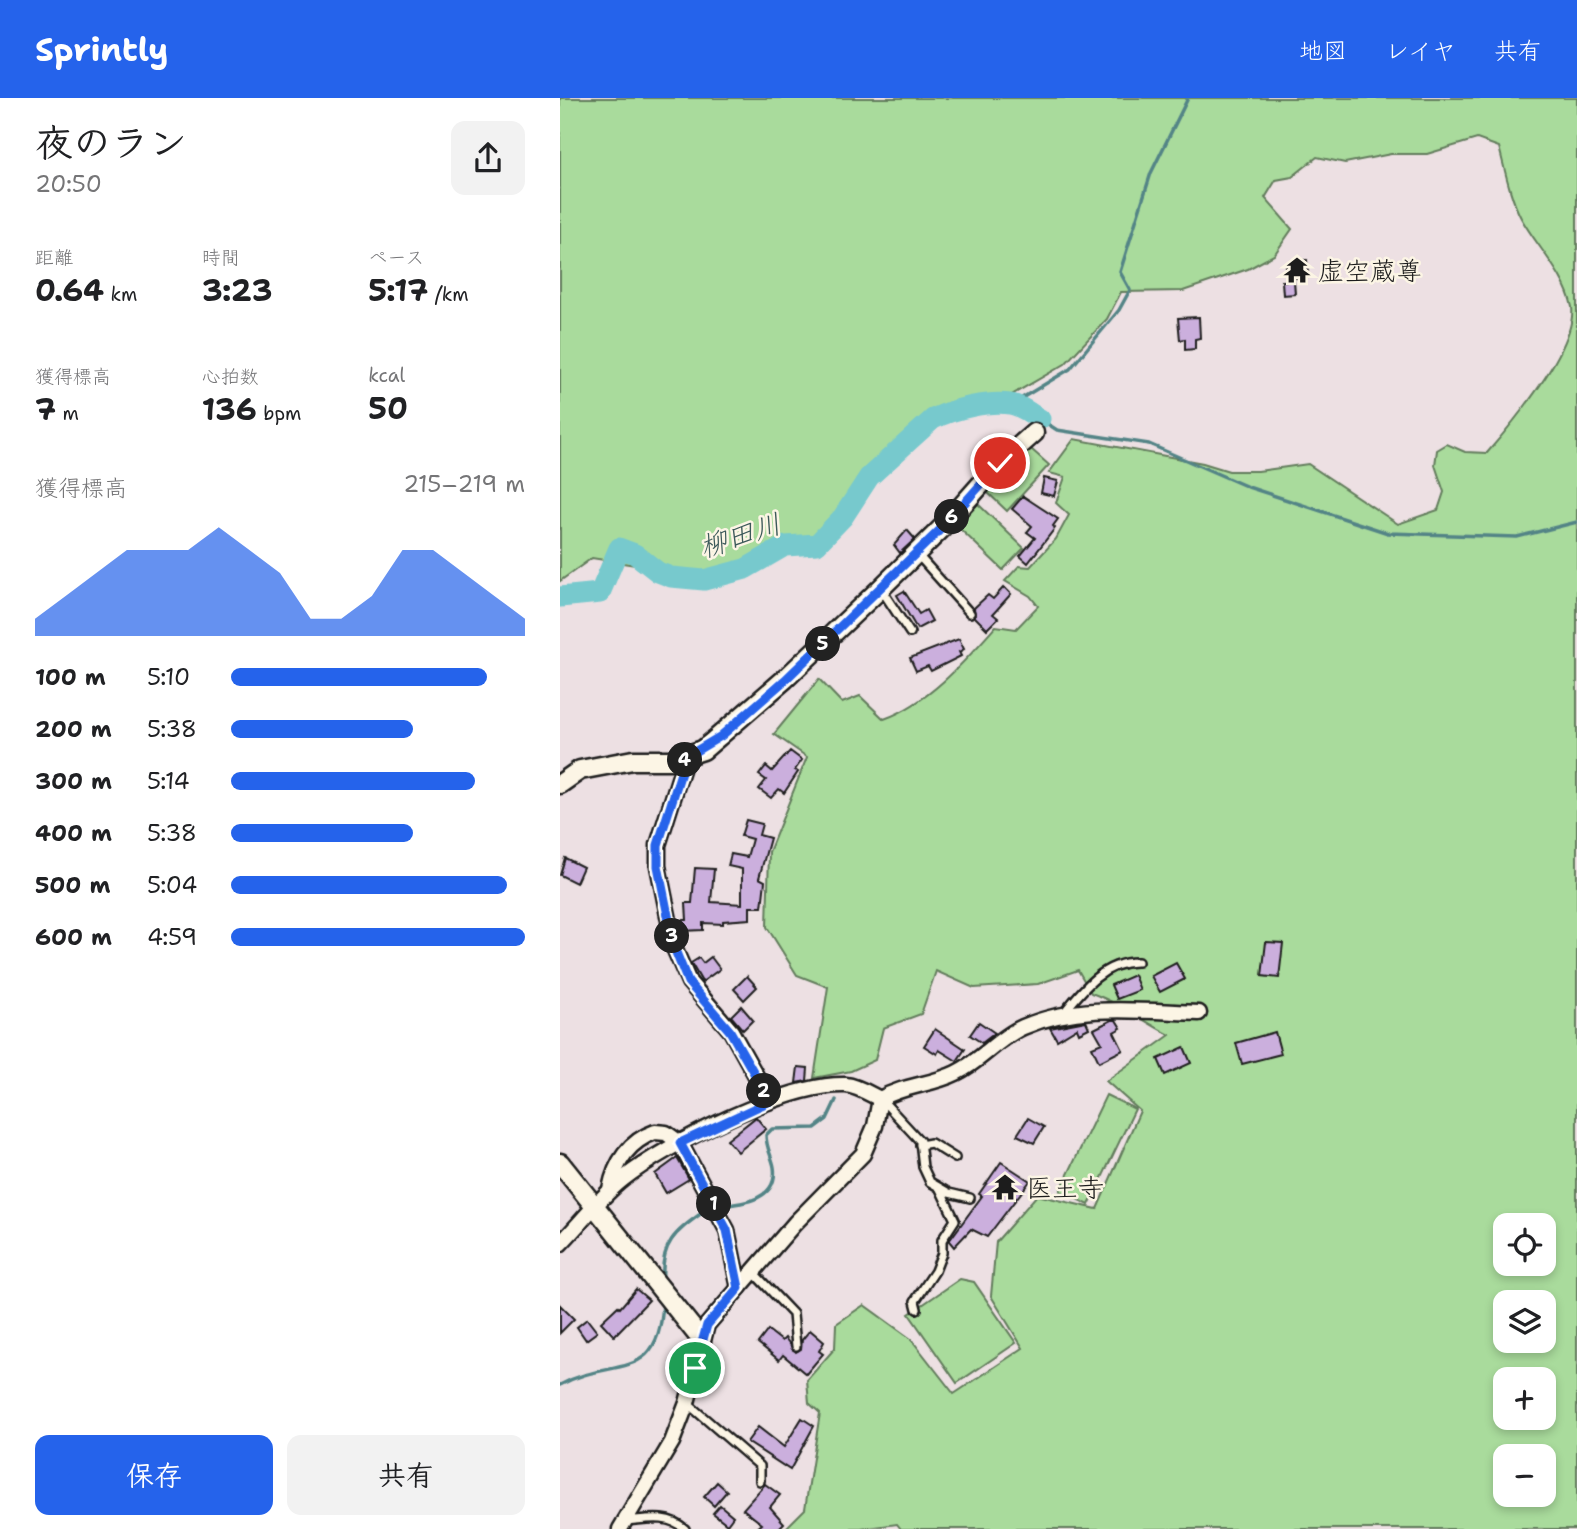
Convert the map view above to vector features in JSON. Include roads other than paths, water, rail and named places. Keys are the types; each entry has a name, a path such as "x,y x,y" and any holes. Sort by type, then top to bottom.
{"street":[{"path":"560,784 580,770 633,760 686,757 721,736 881,588 1000,463 1034,433"},
{"path":"686,757 658,845 658,866 675,950 688,982 730,1031 770,1101"},
{"path":"880,1099 896,1090 956,1073 1022,1028 1061,1015 1101,1010 1199,1013"},
{"path":"560,1244 610,1189 652,1158 770,1101 817,1089 848,1085 880,1099"},
{"path":"623,1525 672,1442 688,1403 701,1339 707,1325 753,1271 863,1154 875,1126 880,1099"},
{"path":"610,1189 613,1174 625,1153 645,1136 655,1132 666,1133 680,1143 727,1230 739,1288"},
{"path":"560,1163 701,1339"}],"lane":[{"path":"916,553 970,613"},
{"path":"881,588 910,633"},
{"path":"1061,1015 1095,978 1123,961 1138,962"},
{"path":"880,1099 913,1132 920,1145 925,1176 939,1189 955,1220 942,1240 942,1253 935,1271 915,1301 917,1309"},
{"path":"920,1145 931,1143 955,1158"},
{"path":"939,1189 970,1198"},
{"path":"753,1271 793,1314 796,1346"},
{"path":"688,1403 760,1466 760,1481"},
{"path":"623,1525 664,1518 676,1521 685,1529"}],"waterway":[{"path":"1012,404 1070,369 1119,310 1130,290 1120,272 1151,173 1188,98"},
{"name":"柳田川","path":"560,597 600,593 619,548 635,554 658,572 671,577 704,580 745,569 785,546 817,544 843,517 869,477 933,419 970,407 1001,403 1018,406 1040,419"},
{"path":"1040,419 1057,430 1149,444 1248,487 1388,533 1517,537 1577,522"},
{"path":"717,1206 746,1202 764,1194 774,1178 766,1135 772,1129 815,1128 827,1119 836,1100"},
{"path":"663,1280 668,1245 681,1229 710,1207"},
{"path":"560,1385 579,1377 630,1364 643,1357 653,1346 660,1328 663,1301"}],"place":[{"name":"虚空蔵尊","path":"1297,270"},
{"name":"医王寺","path":"1005,1187"}]}
